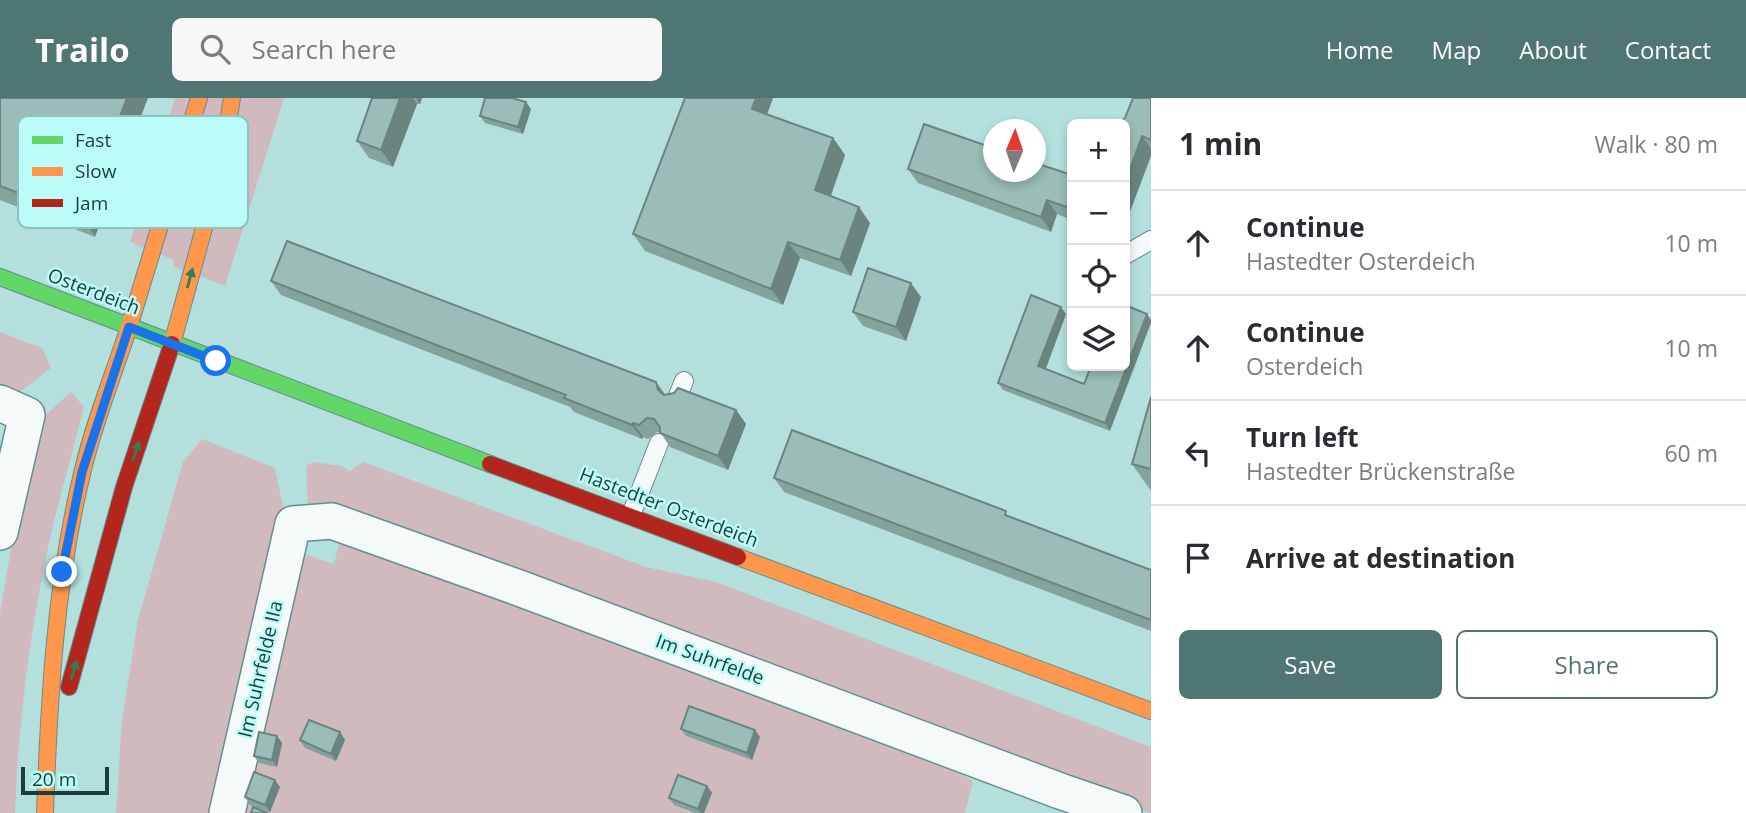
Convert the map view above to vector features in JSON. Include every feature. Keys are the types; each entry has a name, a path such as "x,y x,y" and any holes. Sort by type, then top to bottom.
{"main road":[{"path":"193,116 199,98"},
{"path":"229,116 232,98"},
{"path":"45,813 62,572 82,472 159,228"},
{"path":"47,758 88,624 124,487 172,344 204,228"},
{"name":"Osterdeich","path":"0,277 172,344"},
{"name":"Hastedter Osterdeich","path":"172,344 1151,711"}],"street":[{"path":"0,403 27,415 0,532"},
{"name":"Im Suhrfelde","path":"293,524 332,521 1124,813"},
{"name":"Im Suhrfelde IIa","path":"227,813 293,524"}],"lane":[{"path":"1130,252 1151,240"},
{"path":"631,515 659,443"}],"shaded area":[{"path":"175,98 284,98 248,213 248,116 169,116"},
{"path":"134,228 243,228 225,286 173,266 174,260 130,242"},
{"path":"0,332 42,348 51,368 17,394 0,387"},
{"path":"71,392 84,407 53,524 34,625 21,719 15,813 0,813 0,613 17,514 38,422"},
{"path":"202,439 275,468 286,521 216,813 116,813 122,720 138,620 183,462"},
{"path":"313,462 341,466 350,471 363,462 646,567 716,582 1151,747 1151,813 308,511 306,466"},
{"path":"341,536 506,597 537,615 958,773 973,781 965,813 240,813 298,552 334,564"}],"building":[{"path":"0,98 127,98 120,116 18,116 18,193 0,186"},
{"path":"372,98 400,98 381,150 357,141"},
{"path":"485,98 512,98 526,102 518,127 480,116"},
{"path":"685,98 756,98 752,109 833,138 815,190 859,207 840,260 788,242 771,289 633,234"},
{"path":"1133,98 1151,98 1151,140 1142,136 1130,169 1130,119 1125,118"},
{"path":"924,124 983,145 983,182 1046,182 1046,167 1067,173 1067,207 1047,200 1041,217 908,169"},
{"path":"287,241 656,382 658,390 664,395 674,393 678,388 736,410 718,456 660,433 660,427 654,419 647,418 639,425 632,425 564,398 566,395 271,281"},
{"path":"868,268 911,283 896,327 853,312"},
{"path":"1031,295 1061,307 1038,366 1084,384 1089,371 1125,371 1105,423 998,383"},
{"path":"1130,307 1147,314 1130,358"},
{"path":"1151,397 1151,469 1132,464"},
{"path":"792,430 1006,511 1005,515 1151,570 1151,620 774,478"},
{"path":"689,706 755,730 747,753 681,729"},
{"path":"309,720 340,732 331,754 300,740"},
{"path":"259,732 277,736 272,760 254,756"},
{"path":"254,772 275,780 265,805 245,797"},
{"path":"678,775 707,786 698,809 669,798"},
{"path":"253,807 268,813 251,813"}],"traffic: fast":[{"path":"0,277 490,464"}],"traffic: slow":[{"path":"193,116 199,98"},
{"path":"229,116 232,98"},
{"path":"129,327 159,228"},
{"path":"172,344 204,228"},
{"path":"45,813 51,685 65,558 97,419 129,327"},
{"path":"738,557 1151,711"}],"traffic: jam":[{"path":"69,687 124,487 172,344"},
{"path":"490,464 738,557"}],"route":[{"path":"62,572 82,472 129,327 216,361"}]}
